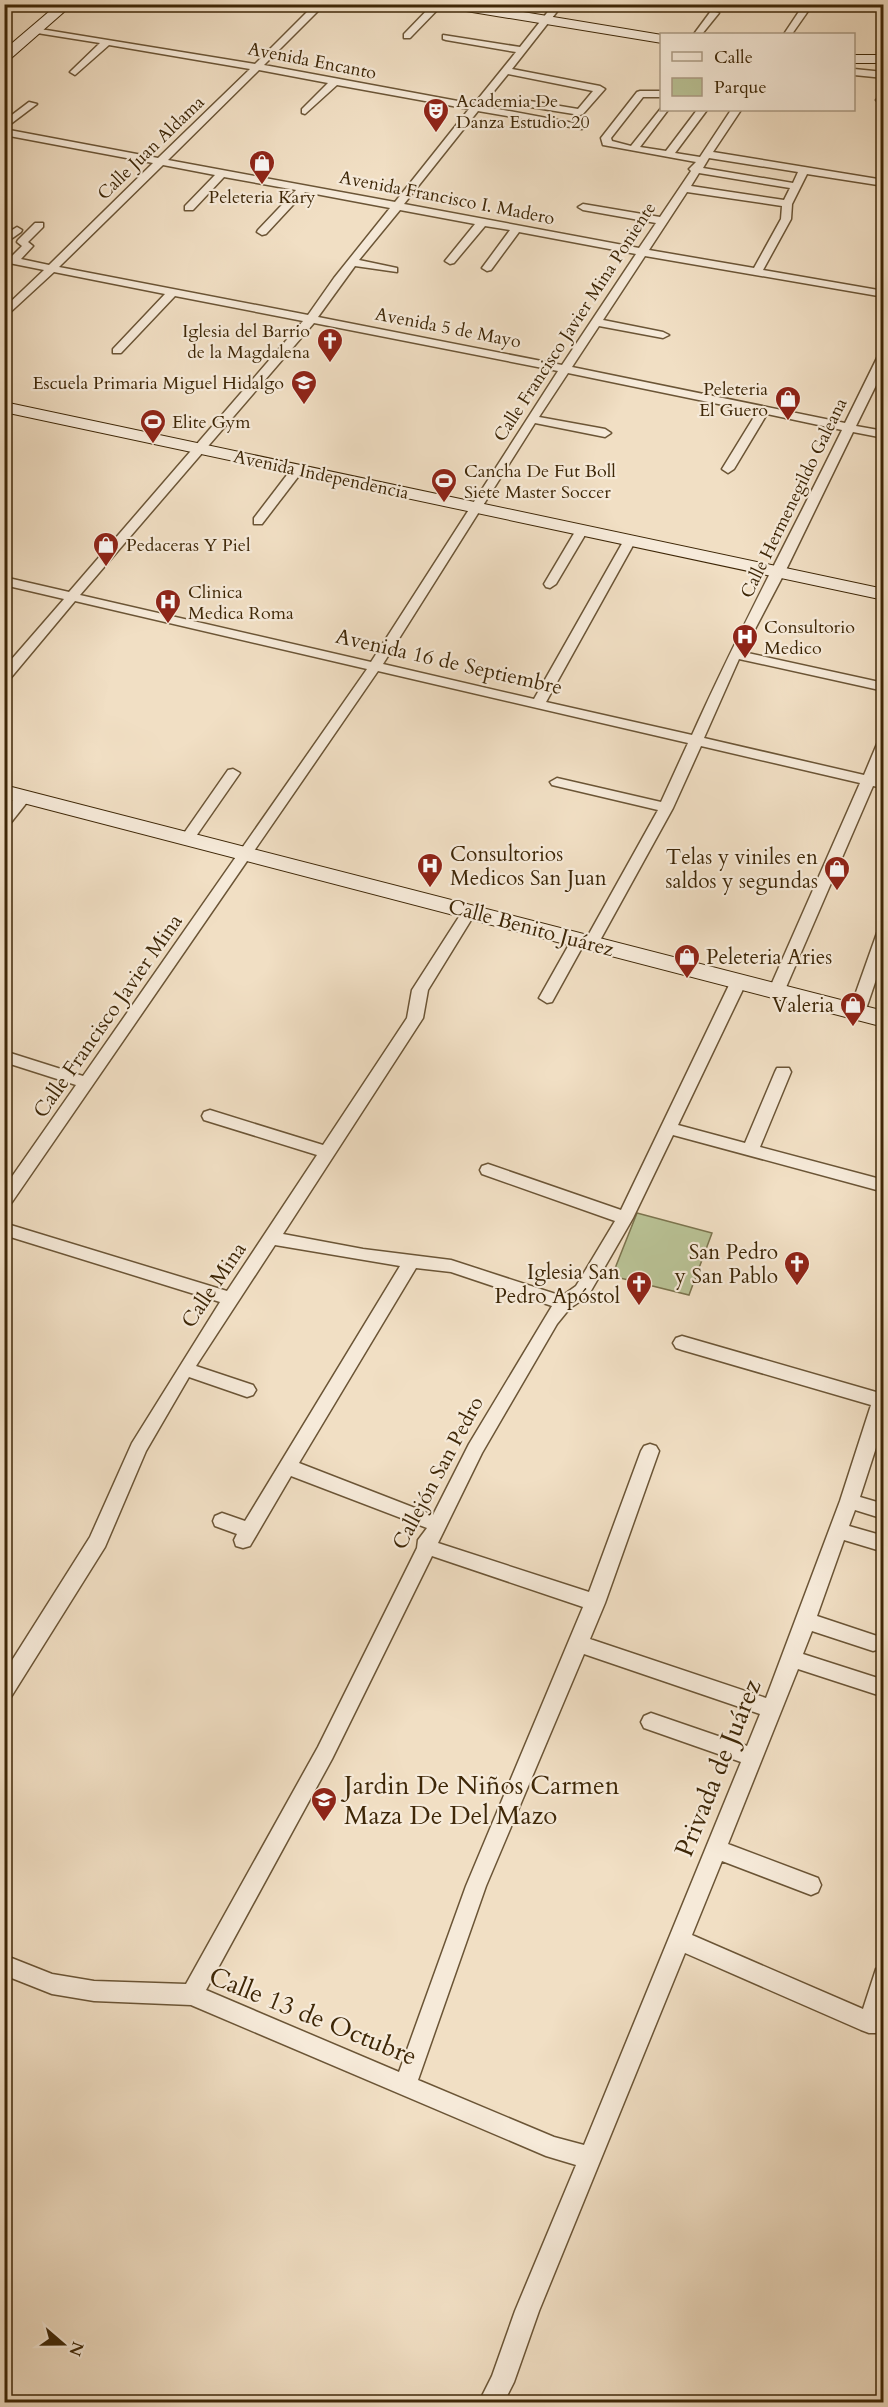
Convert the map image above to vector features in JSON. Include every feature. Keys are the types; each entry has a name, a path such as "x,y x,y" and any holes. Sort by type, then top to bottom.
{"main road":[{"path":"4,57 67,4"},
{"path":"448,4 660,39"},
{"path":"855,59 884,59"},
{"name":"Avenida Independencia","path":"4,407 884,595"},
{"name":"Calle Benito Juárez","path":"15,793 584,943 884,1019"}],"street":[{"name":"Calle Juan Aldama","path":"4,315 321,4"},
{"path":"407,36 439,4"},
{"path":"4,677 197,448 310,320 352,262 559,4"},
{"path":"789,33 809,4"},
{"path":"699,33 714,13"},
{"name":"Avenida Encanto","path":"37,30 257,67 579,127"},
{"path":"446,37 522,50"},
{"path":"75,72 107,42"},
{"path":"507,71 600,89 580,112 518,102"},
{"path":"855,72 884,75"},
{"path":"305,111 334,82"},
{"path":"660,94 640,94 606,138 607,143 700,161 794,186"},
{"path":"4,126 32,104"},
{"path":"634,149 662,111"},
{"path":"668,155 701,111"},
{"name":"Calle Francisco Javier Mina Poniente","path":"246,854 375,666 532,419 734,111"},
{"name":"Avenida Francisco I. Madero","path":"4,132 641,252 884,294"},
{"path":"700,161 804,170 884,183"},
{"path":"757,272 786,219 787,204 804,170"},
{"path":"189,208 222,173"},
{"path":"262,232 303,188"},
{"path":"682,188 787,204"},
{"path":"583,207 662,221"},
{"path":"450,261 482,222"},
{"path":"9,260 28,246 23,241 39,225"},
{"path":"487,267 517,228"},
{"path":"4,242 17,230"},
{"name":"Avenida 5 de Mayo","path":"9,260 566,369 884,435"},
{"path":"352,262 393,270"},
{"path":"117,351 173,292"},
{"path":"596,322 663,335"},
{"name":"Calle Hermenegildo Galeana","path":"547,998 584,943 666,808 735,654 779,572 884,356"},
{"path":"728,469 764,410"},
{"path":"532,419 604,434"},
{"path":"258,521 297,470"},
{"path":"550,584 582,530"},
{"path":"537,705 630,540"},
{"name":"Avenida 16 de Septiembre","path":"4,581 884,784"},
{"path":"735,654 884,687"},
{"path":"776,992 884,744"},
{"path":"187,839 233,773"},
{"path":"557,782 666,808"},
{"path":"4,822 15,793"},
{"name":"Calle Francisco Javier Mina","path":"4,1201 246,854"},
{"name":"Calle Mina","path":"4,1691 98,1541 138,1448 185,1369 273,1238 326,1152 415,1018 418,994 469,912"},
{"path":"857,1012 884,933"},
{"name":"Callejón San Pedro","path":"192,1995 325,1753 425,1546 475,1449 551,1319 564,1304 582,1291 625,1218 738,983"},
{"path":"4,1056 88,1083"},
{"path":"750,1150 783,1072"},
{"path":"210,1116 326,1152"},
{"path":"667,1128 884,1186"},
{"path":"488,1170 625,1218"},
{"path":"4,1229 231,1299"},
{"path":"273,1238 411,1262 450,1266 564,1304"},
{"path":"222,1521 246,1535 411,1262"},
{"path":"682,1343 882,1398"},
{"path":"185,1369 247,1390"},
{"name":"Privada de Juárez","path":"491,2403 502,2382 527,2311 680,1940 792,1659 849,1501 882,1398"},
{"path":"405,2085 476,1886 596,1603 650,1451"},
{"path":"289,1467 437,1524"},
{"path":"849,1501 884,1512"},
{"path":"838,1531 884,1544"},
{"path":"425,1546 596,1603"},
{"path":"806,1621 873,1643"},
{"path":"579,1644 772,1709"},
{"path":"792,1659 884,1689"},
{"path":"651,1722 752,1757"},
{"path":"715,1849 811,1885"},
{"path":"680,1940 876,2023 884,1976"},
{"name":"Calle 13 de Octubre","path":"4,1965 52,1984 94,1991 192,1995 554,2148 590,2158"}],"green space":[{"path":"637,1213 712,1233 689,1295 612,1276"}],"waterway":[{"path":"4,2395 14,2402"}],"place":[{"name":"Academia De Danza Estudio 20","path":"436,134"},
{"name":"Peleteria Kary","path":"262,186"},
{"name":"Iglesia del Barrio de la Magdalena","path":"330,364"},
{"name":"Escuela Primaria Miguel Hidalgo","path":"304,406"},
{"name":"Peleteria El Guero","path":"788,422"},
{"name":"Elite Gym","path":"153,445"},
{"name":"Cancha De Fut Boll Siete Master Soccer","path":"444,504"},
{"name":"Pedaceras Y Piel","path":"106,568"},
{"name":"Clinica Medica Roma","path":"168,625"},
{"name":"Consultorio Medico","path":"745,660"},
{"name":"Consultorios Medicos San Juan","path":"430,889"},
{"name":"Telas y viniles en saldos y segundas","path":"837,892"},
{"name":"Peleteria Aries","path":"687,980"},
{"name":"Valeria","path":"853,1028"},
{"name":"San Pedro y San Pablo","path":"797,1287"},
{"name":"Iglesia San Pedro Apóstol","path":"639,1307"},
{"name":"Jardin De Niños Carmen Maza De Del Mazo","path":"324,1823"}]}
